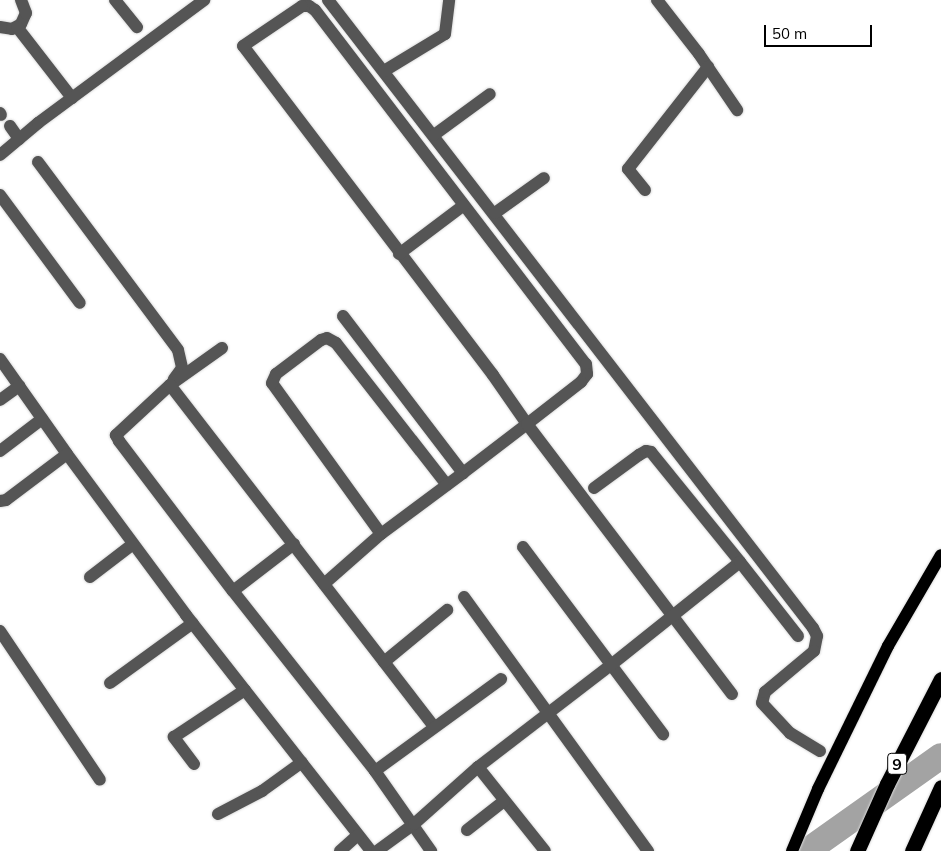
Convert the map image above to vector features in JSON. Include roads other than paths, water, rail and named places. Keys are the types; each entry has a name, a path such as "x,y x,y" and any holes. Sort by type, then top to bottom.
{"highway":[{"name":"9","path":"857,851 887,784 941,679"},
{"path":"912,851 941,787"}],"main road":[{"path":"792,851 818,789 888,646 941,555"}],"street":[{"path":"0,26 6,29 17,27 24,19 26,13 21,0"},
{"path":"115,0 137,28"},
{"path":"2,150 204,0"},
{"path":"328,0 495,213 813,628 817,636 814,650 765,692 762,702 790,733 820,751"},
{"path":"384,71 445,34 449,0"},
{"path":"657,0 708,67 737,110"},
{"path":"324,584 382,534 463,473 527,424 581,382 587,374 586,364 315,10 309,6 302,6 243,46 527,424 732,694"},
{"path":"17,27 72,98"},
{"path":"645,190 628,169 708,67"},
{"path":"434,135 490,94"},
{"path":"10,126 19,139"},
{"path":"38,162 178,350 182,368 170,386"},
{"path":"495,213 544,178"},
{"path":"0,195 80,303"},
{"path":"399,254 464,205"},
{"path":"343,316 463,473"},
{"path":"382,534 272,383 276,374 321,340 327,338 336,343 447,485"},
{"path":"222,348 170,386 117,433 116,437 233,591 375,772 414,824 431,851"},
{"path":"0,359 67,454 193,624 371,851"},
{"path":"0,400 19,386"},
{"path":"170,386 434,727"},
{"path":"0,451 42,419"},
{"path":"594,488 640,454 646,451 651,452 798,636"},
{"path":"0,501 6,500 67,454"},
{"path":"90,577 133,544"},
{"path":"233,591 294,544"},
{"path":"523,548 664,734"},
{"path":"377,851 414,824 478,767 611,665 740,562"},
{"path":"464,598 648,851"},
{"path":"384,662 447,610"},
{"path":"110,683 193,624"},
{"path":"0,631 100,780"},
{"path":"375,772 501,679"},
{"path":"194,764 174,737 245,690"},
{"path":"218,814 262,791 302,762"},
{"path":"478,767 544,851"},
{"path":"467,830 504,801"},
{"path":"340,851 358,835"}],"waterway":[{"path":"807,851 941,756"}]}
